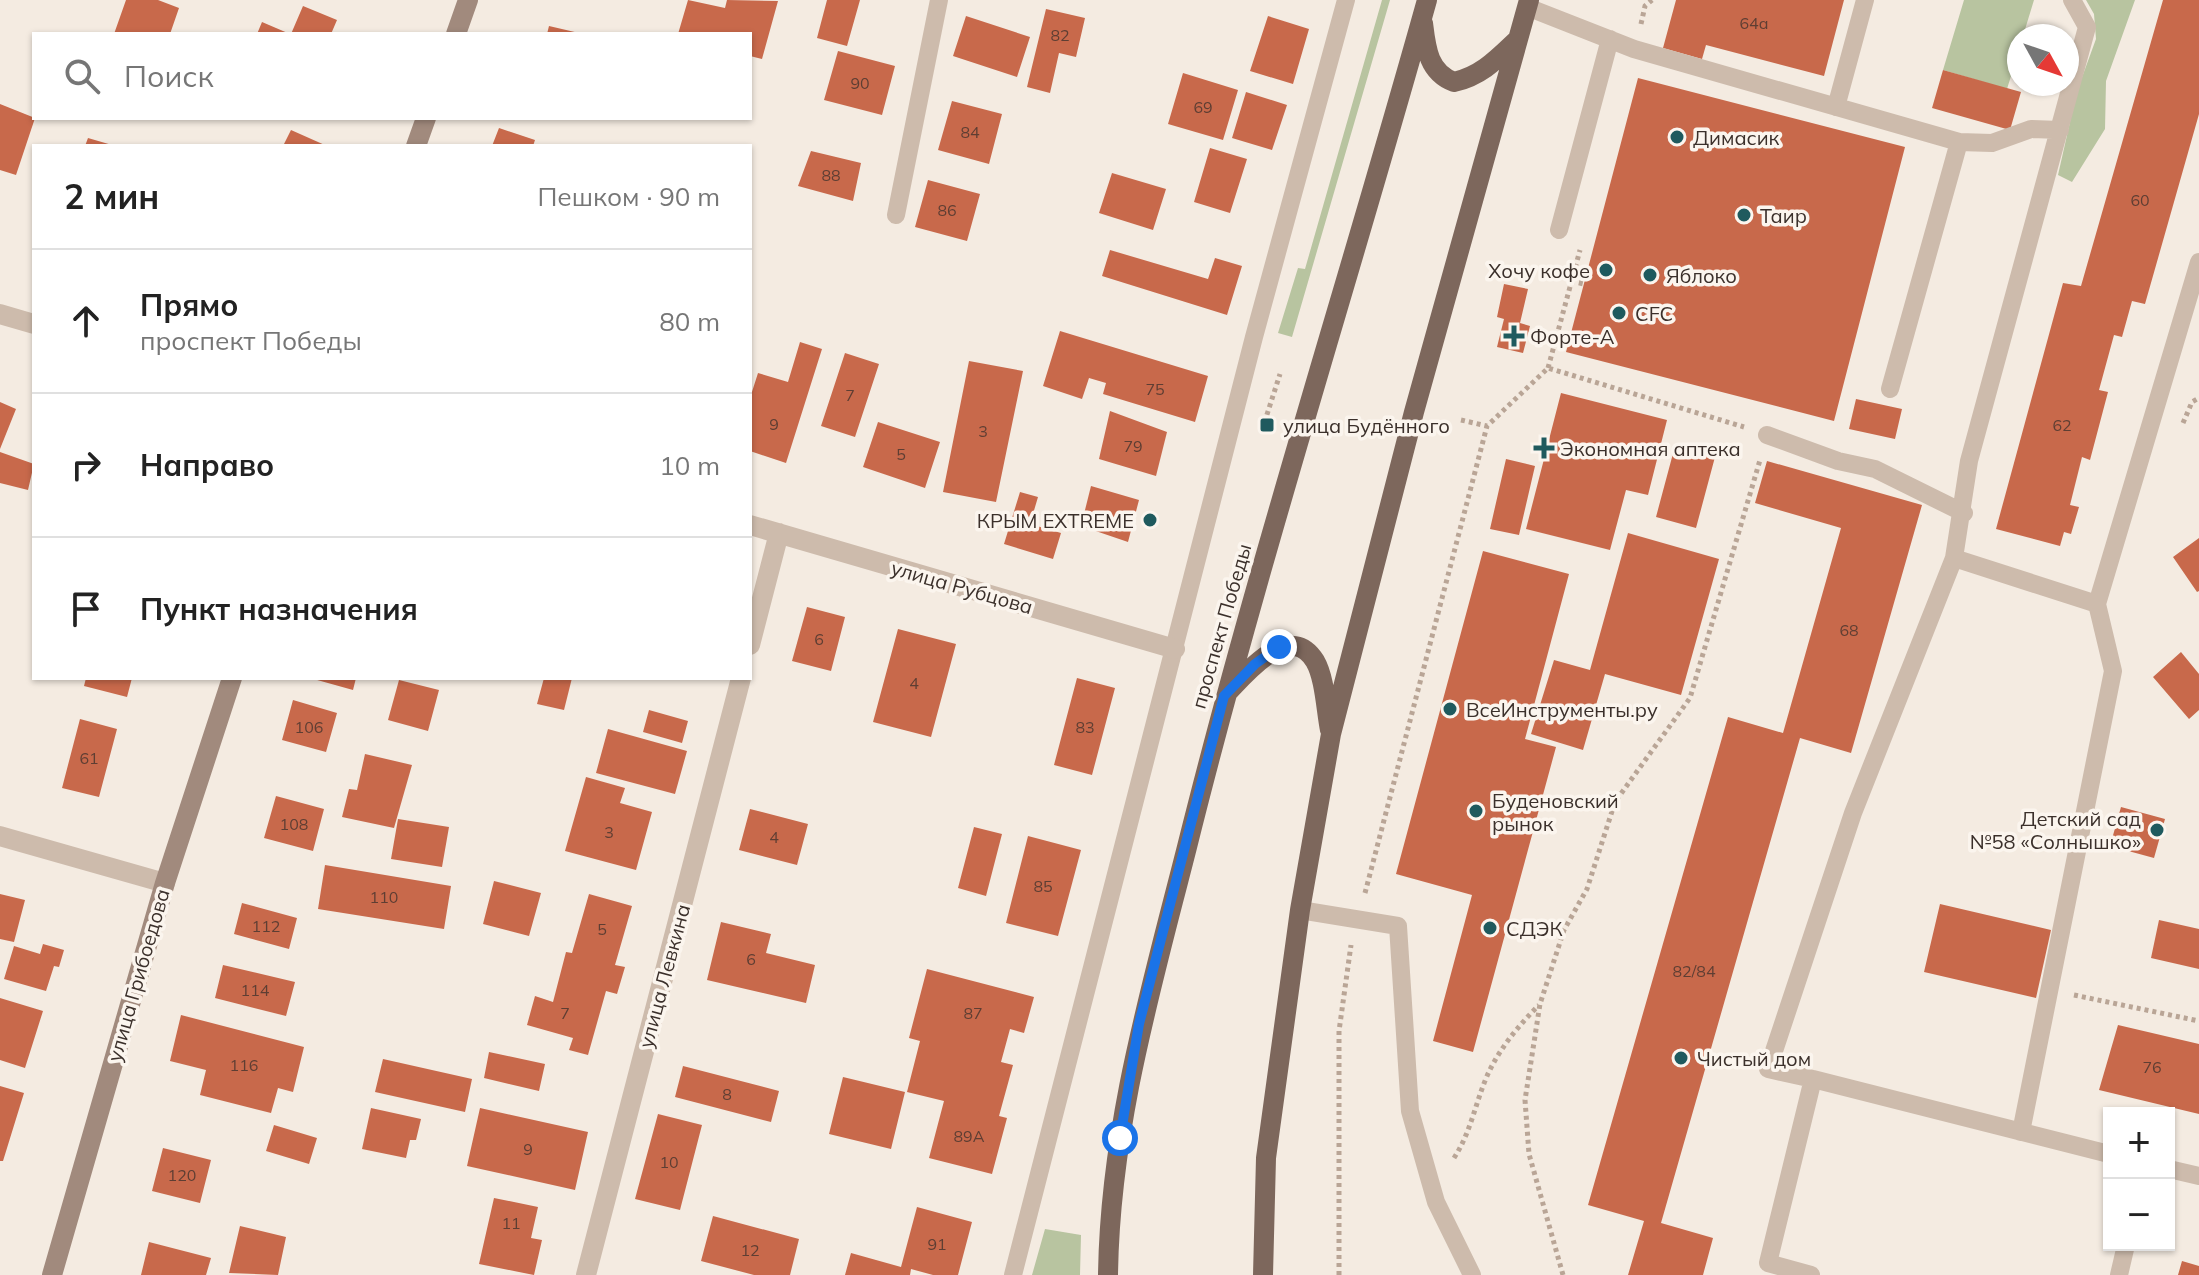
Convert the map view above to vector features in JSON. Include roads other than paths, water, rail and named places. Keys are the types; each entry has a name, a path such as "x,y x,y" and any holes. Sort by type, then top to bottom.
{"main road":[{"path":"1263,1275 1266,1158 1300,910 1331,734 1414,412 1528,4"},
{"path":"1424,8 1427,50 1434,69 1454,82 1469,79 1491,65 1518,39"},
{"name":"проспект Победы","path":"1108,1275 1120,1138 1139,1024 1224,696 1424,8"},
{"path":"1224,696 1255,664 1279,647 1298,647 1314,660 1331,734"}],"street":[{"path":"457,32 468,0"},
{"path":"417,144 425,120"},
{"path":"0,314 32,323"},
{"name":"улица Рубцова","path":"752,526 1175,649"},
{"path":"752,637 779,533"},
{"name":"улица Грибоедова","path":"52,1275 165,883 231,680"},
{"name":"улица Левкина","path":"586,1275 740,680"},
{"path":"0,836 165,883"}],"lane":[{"path":"896,215 939,0"},
{"path":"1013,1275 1254,337 1346,0"},
{"path":"1836,107 1865,0"},
{"path":"2072,0 2087,27 1969,461 1964,513 1954,558 1853,813 1768,1069 2103,1152"},
{"path":"1528,4 1610,39 1959,142 1992,143 2031,129 2060,130"},
{"path":"1559,230 1610,39"},
{"path":"1890,389 1959,142"},
{"path":"2021,1132 2113,671 2097,604 2199,262"},
{"path":"1767,435 1838,461 1875,469 1964,513"},
{"path":"1954,558 2097,604"},
{"path":"1300,910 1398,926 1410,1111 1433,1190 1472,1275"},
{"path":"1811,1275 1768,1263 1813,1079"},
{"path":"2175,1170 2199,1176"},
{"path":"2119,1275 2125,1251"}],"place":[{"name":"Димасик","path":"1677,137"},
{"name":"Таир","path":"1744,215"},
{"name":"Хочу кофе","path":"1606,270"},
{"name":"Яблоко","path":"1650,275"},
{"name":"CFC","path":"1619,313"},
{"name":"Форте-А","path":"1514,336"},
{"name":"улица Будённого","path":"1267,425"},
{"name":"Экономная аптека","path":"1544,448"},
{"name":"КРЫМ EXTREME","path":"1150,520"},
{"name":"ВсеИнструменты.ру","path":"1450,709"},
{"name":"Буденовский рынок","path":"1476,811"},
{"name":"Детский сад №58 «Солнышко»","path":"2157,830"},
{"name":"СДЭК","path":"1490,928"},
{"name":"Чистый дом","path":"1681,1058"}]}
